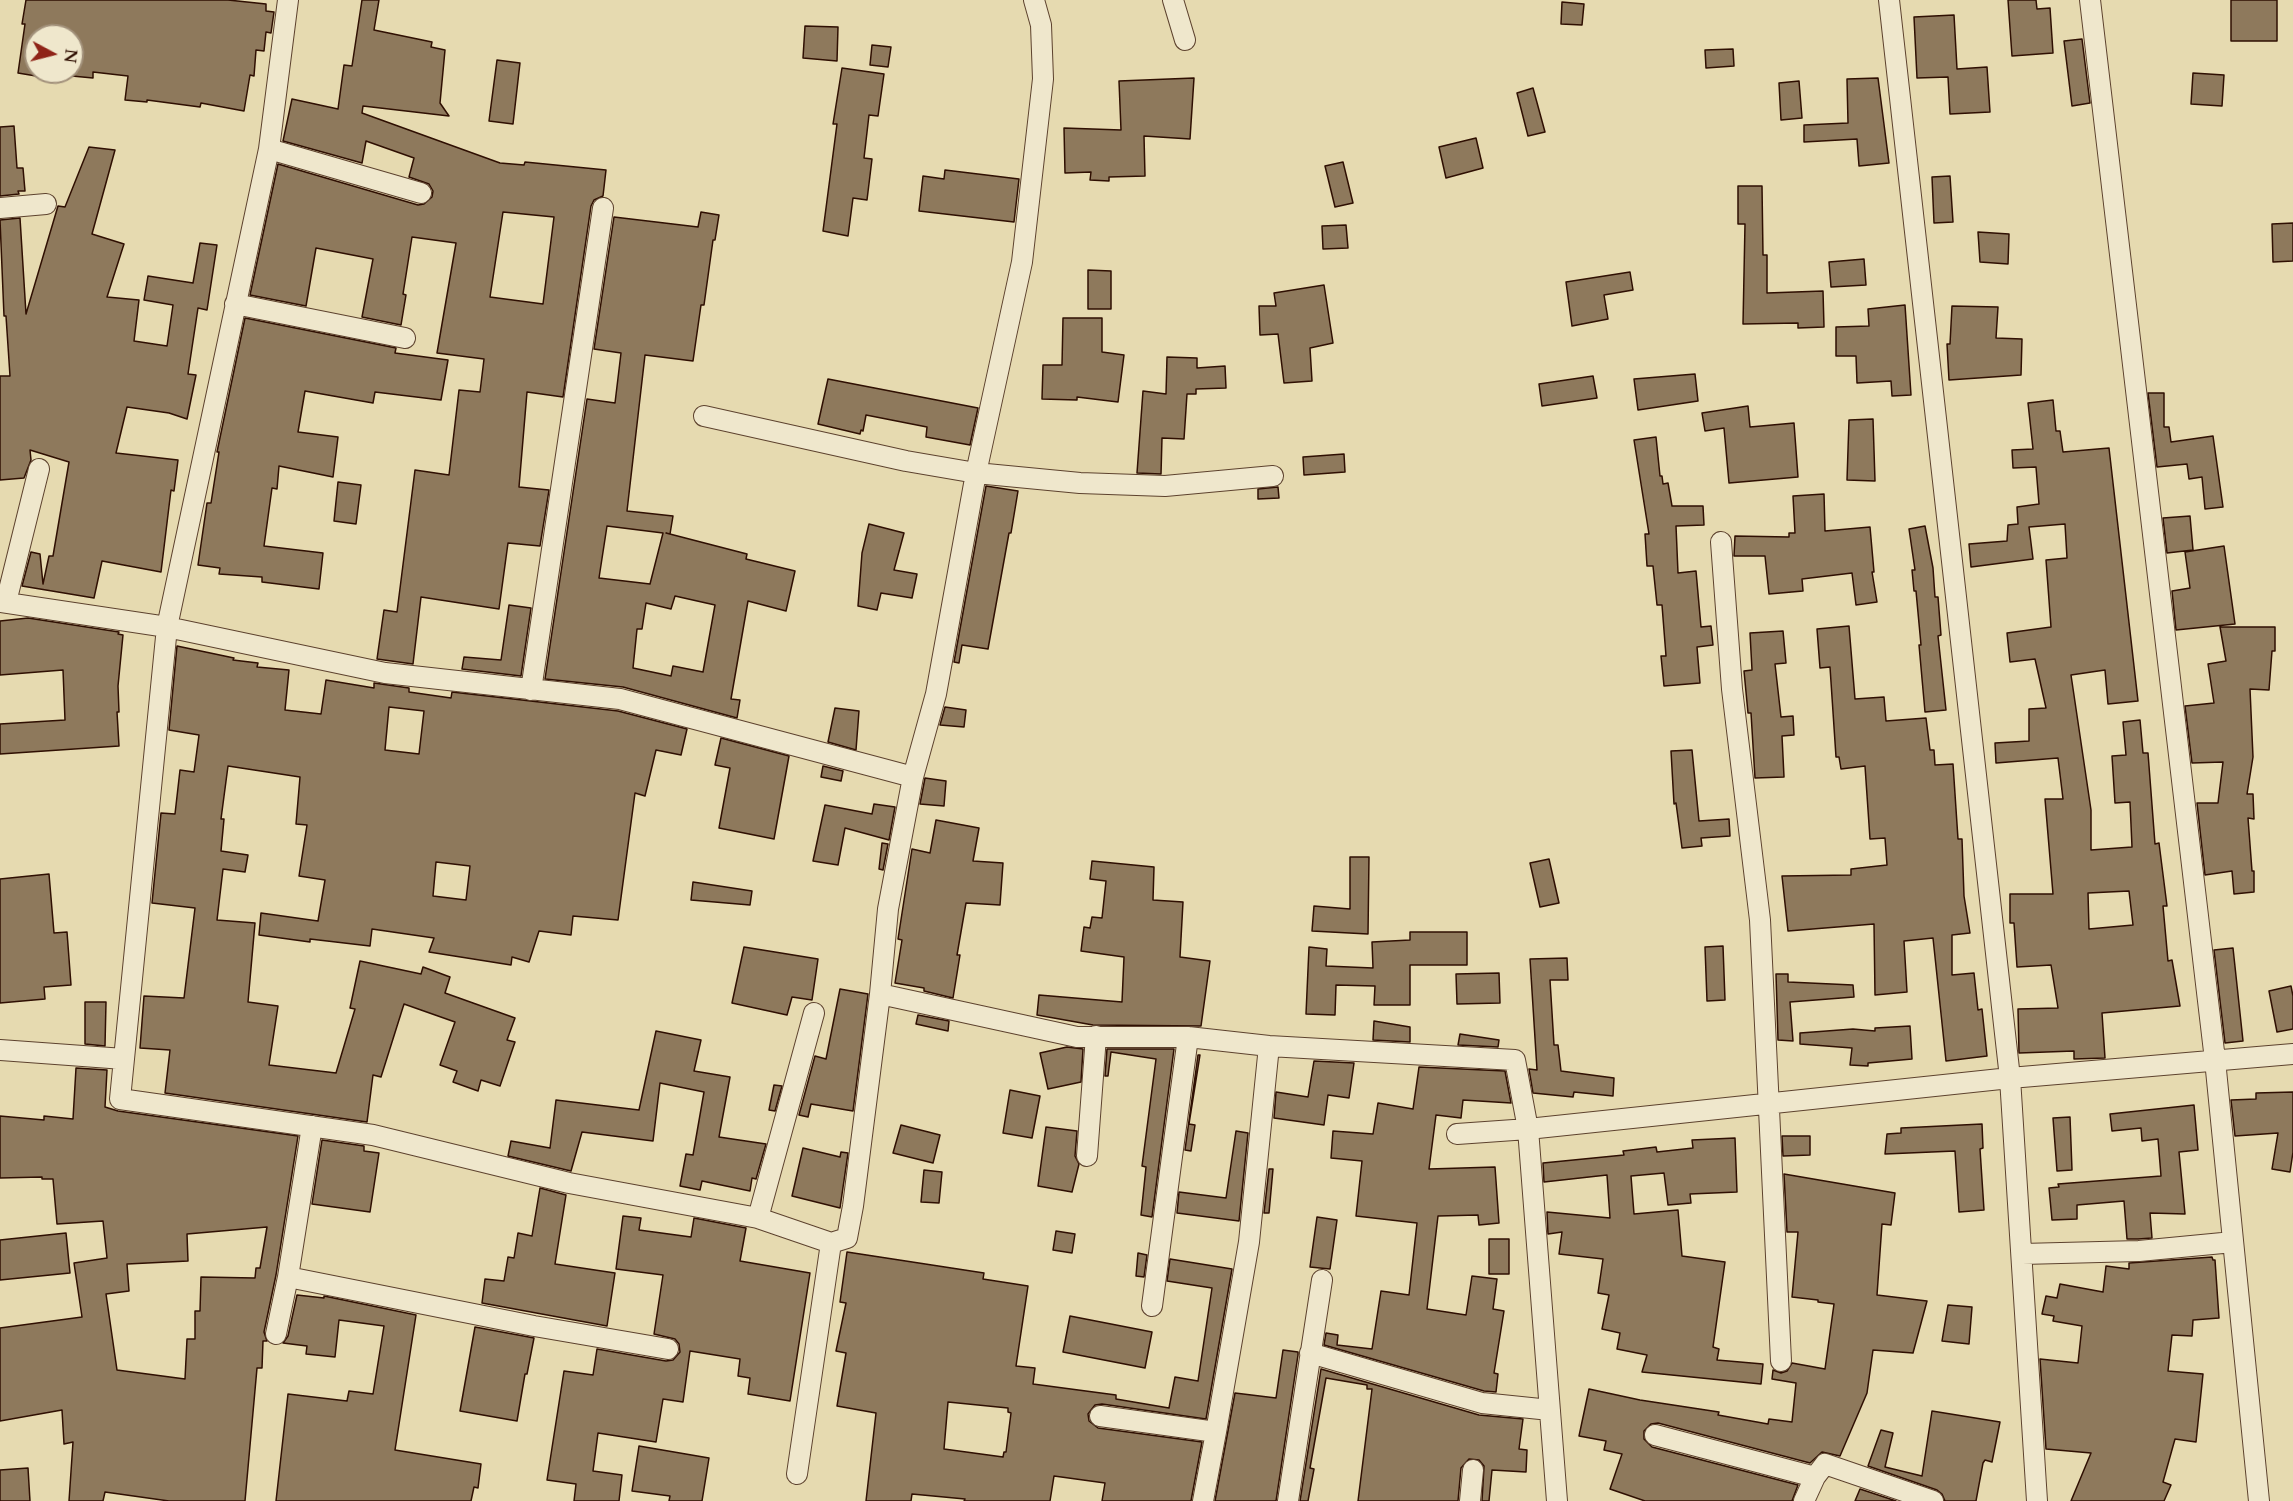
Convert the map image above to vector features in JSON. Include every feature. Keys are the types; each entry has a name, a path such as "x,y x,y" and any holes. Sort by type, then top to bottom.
{"street":[{"path":"288,0 269,149 167,627 120,1099 374,1135 569,1183 758,1218 831,1243 847,1238 880,994 888,909 913,777 936,694 976,473 1022,261 1043,79 1041,25 1035,0"},
{"path":"1173,0 1185,40"},
{"path":"1889,0 2010,1078 2037,1501"},
{"path":"2090,0 2215,1060 2259,1501"},
{"path":"269,149 421,193"},
{"path":"0,208 46,204"},
{"path":"531,690 603,208"},
{"path":"235,304 405,338"},
{"path":"704,416 976,473 1080,483 1165,486 1274,476"},
{"path":"39,469 3,602 167,627 385,673 620,699 913,777"},
{"path":"1721,542 1732,688 1760,920 1781,1361"},
{"path":"880,994 1077,1037 1188,1037 1269,1046 1515,1060 1528,1129 1557,1501"},
{"path":"758,1218 814,1013"},
{"path":"1087,1156 1096,1036"},
{"path":"1152,1306 1188,1037"},
{"path":"1203,1501 1249,1242 1269,1046"},
{"path":"0,1050 124,1059"},
{"path":"1457,1134 1528,1129 2010,1078 2293,1054"},
{"path":"276,1334 288,1277 312,1126"},
{"path":"2022,1254 2139,1251 2233,1242"},
{"path":"797,1474 831,1243"},
{"path":"288,1277 534,1326 668,1349"},
{"path":"1288,1501 1322,1280"},
{"path":"1310,1353 1482,1403 1550,1410"},
{"path":"1100,1416 1216,1432"},
{"path":"1655,1435 1815,1477"},
{"path":"1804,1501 1815,1477 1825,1464 1934,1501"},
{"path":"1470,1501 1473,1470"}],"building":[{"path":"26,0 228,0 266,4 266,11 274,12 271,33 266,32 264,51 256,50 254,76 250,75 244,111 201,103 200,107 147,100 147,102 125,100 128,76 93,72 93,78 84,77 84,24 22,24"},
{"path":"362,0 379,0 374,30 432,42 431,47 445,50 440,103 449,116 363,106 362,113 500,163 524,165 525,162 606,170 603,196 594,200 591,206 563,397 527,392 519,487 549,490 540,546 508,543 499,609 421,597 413,664 377,659 384,610 397,612 415,470 449,475 459,390 480,392 484,359 437,353 456,243 412,237 403,294 406,295 401,325 362,317 373,259 316,248 306,306 250,295 278,164 418,205 424,204 432,197 433,191 429,184 409,177 414,158 366,141 362,163 283,141 292,99 338,109 344,65 352,66","holes":["503,212 554,217 543,304 490,297"]},
{"path":"2008,0 2036,0 2037,9 2050,8 2053,53 2012,56"},
{"path":"2231,0 2277,0 2277,41 2231,41"},
{"path":"1562,2 1584,4 1582,25 1561,24"},
{"path":"1954,15 1957,69 1987,67 1990,112 1950,114 1948,77 1917,78 1914,17"},
{"path":"805,26 838,27 837,61 803,58"},
{"path":"24,31 24,74 18,73"},
{"path":"2082,39 2090,103 2072,106 2064,41"},
{"path":"872,45 891,47 888,67 870,65"},
{"path":"1733,49 1734,66 1706,68 1705,50"},
{"path":"497,60 520,63 513,124 489,121"},
{"path":"842,68 884,74 878,116 869,115 864,158 872,159 867,200 853,198 848,236 823,231 837,124 833,124"},
{"path":"2193,73 2224,75 2222,106 2191,104"},
{"path":"1194,78 1190,139 1144,136 1145,176 1109,177 1109,181 1090,180 1091,172 1065,173 1064,128 1121,130 1119,81"},
{"path":"1878,78 1889,163 1859,166 1857,139 1804,142 1804,125 1848,123 1847,79"},
{"path":"1799,81 1802,118 1781,120 1779,83"},
{"path":"1533,88 1545,132 1528,136 1517,93"},
{"path":"14,126 17,168 23,168 25,191 0,196 0,127"},
{"path":"1476,138 1483,168 1446,178 1439,147"},
{"path":"89,147 115,150 92,234 124,244 107,297 139,300 134,341 167,346 173,305 144,300 148,276 193,283 200,243 217,245 207,310 198,308 188,374 196,375 187,419 169,413 127,407 116,453 178,460 174,491 171,490 161,572 102,561 94,598 22,586 31,552 40,554 43,584 49,556 53,556 69,462 30,450 31,460 24,478 0,480 0,376 10,376 6,316 4,316 0,220 20,218 26,314 58,206 65,207"},
{"path":"1343,162 1353,203 1335,207 1325,166"},
{"path":"945,170 1019,179 1014,222 919,211 923,176 944,179"},
{"path":"1950,176 1953,222 1934,223 1932,177"},
{"path":"1738,186 1762,186 1763,255 1767,255 1767,293 1823,291 1824,327 1798,328 1798,323 1743,324 1745,224 1738,224"},
{"path":"701,212 719,215 715,240 713,240 704,305 701,305 693,361 645,355 627,511 673,516 670,534 666,533 747,554 746,559 795,571 786,611 748,601 731,699 740,700 737,718 623,687 545,679 587,399 615,403 621,353 594,349 614,217 698,227","holes":["607,526 663,533 650,584 599,578","675,596 715,605 703,672 673,666 671,676 633,668 637,629 642,629 646,603 671,609"]},
{"path":"2293,223 2293,261 2273,262 2272,224"},
{"path":"1346,225 1348,248 1323,249 1322,226"},
{"path":"1978,232 2009,234 2008,264 1980,262"},
{"path":"1864,259 1866,285 1831,287 1829,262"},
{"path":"1088,270 1111,271 1111,309 1088,309"},
{"path":"1630,272 1633,290 1604,295 1608,319 1572,326 1566,282"},
{"path":"1324,285 1333,343 1310,348 1312,381 1284,383 1278,334 1260,335 1259,306 1276,306 1274,293"},
{"path":"1905,305 1911,395 1892,396 1891,381 1857,383 1856,356 1836,356 1836,327 1869,326 1868,309"},
{"path":"1952,306 1998,307 1996,338 2022,339 2021,375 1949,380 1947,344 1950,344"},
{"path":"245,318 396,348 395,353 448,360 441,400 375,392 373,403 305,391 298,432 338,437 333,477 279,466 277,489 272,488 264,546 323,553 319,589 262,582 262,577 219,574 220,568 198,565 207,503 211,503 219,452 217,452"},
{"path":"1063,318 1102,318 1102,352 1124,355 1118,402 1077,397 1077,400 1042,399 1043,365 1062,365"},
{"path":"1167,357 1197,358 1197,368 1225,366 1226,388 1196,389 1196,394 1187,394 1184,439 1162,438 1161,474 1137,473 1143,391 1166,394"},
{"path":"1695,374 1698,401 1638,410 1634,379"},
{"path":"1593,376 1597,398 1542,406 1539,384"},
{"path":"828,379 978,408 970,445 926,437 927,427 866,415 863,431 861,430 860,434 818,424"},
{"path":"2148,393 2164,393 2164,427 2169,427 2171,442 2213,436 2223,507 2205,509 2202,477 2189,479 2187,464 2157,467"},
{"path":"2053,400 2056,431 2060,431 2063,452 2109,448 2138,701 2108,704 2105,670 2071,675 2091,810 2091,850 2132,847 2130,802 2115,803 2112,756 2126,755 2123,722 2140,720 2143,753 2148,753 2155,844 2159,843 2167,906 2163,906 2168,961 2172,960 2180,1006 2102,1013 2105,1058 2074,1059 2074,1051 2019,1053 2018,1009 2058,1008 2051,965 2017,967 2014,923 2010,923 2010,894 2053,894 2045,799 2063,799 2058,758 1996,763 1995,743 2029,741 2029,709 2046,708 2035,659 2010,662 2007,633 2051,627 2046,560 2067,558 2065,524 2029,527 2033,559 1971,567 1969,544 2007,541 2008,525 2018,524 2017,507 2039,504 2036,467 2013,468 2012,450 2033,449 2028,403","holes":["2129,891 2133,925 2089,929 2088,893"]},
{"path":"1748,406 1750,427 1794,423 1798,477 1729,483 1724,428 1705,431 1702,413"},
{"path":"1873,419 1875,481 1847,480 1849,420"},
{"path":"1656,437 1660,476 1662,476 1663,484 1668,483 1672,506 1703,506 1704,525 1676,526 1678,573 1696,571 1701,627 1711,626 1713,645 1697,647 1700,683 1664,686 1661,656 1666,656 1662,605 1657,605 1653,566 1647,566 1645,534 1649,534 1634,440"},
{"path":"1344,454 1345,472 1304,475 1303,457"},
{"path":"338,482 361,485 356,524 334,521"},
{"path":"986,486 1018,491 988,649 962,645 959,663 954,662"},
{"path":"1278,487 1279,498 1258,499 1258,489"},
{"path":"1824,494 1825,531 1870,527 1874,572 1872,572 1877,602 1856,605 1852,573 1802,579 1803,591 1769,594 1765,556 1734,556 1735,536 1789,537 1789,533 1795,533 1793,496"},
{"path":"2190,516 2193,550 2167,553 2163,518"},
{"path":"869,524 904,533 894,570 917,574 912,598 881,593 877,610 858,606 862,553"},
{"path":"1925,526 1933,568 1935,597 1938,597 1941,635 1938,636 1946,710 1925,712 1919,645 1921,645 1912,570 1915,570 1909,529"},
{"path":"2224,546 2235,624 2176,630 2172,591 2190,588 2185,552"},
{"path":"509,605 531,608 521,676 462,669 464,657 501,660"},
{"path":"28,618 119,632 118,634 123,635 118,686 119,712 117,712 119,746 0,754 0,724 65,720 63,670 0,675 0,621"},
{"path":"1849,626 1855,699 1884,697 1886,721 1926,718 1930,750 1934,750 1935,765 1953,764 1958,839 1962,839 1964,896 1970,933 1952,935 1952,975 1974,973 1978,1010 1982,1009 1987,1056 1946,1061 1933,938 1904,941 1907,992 1875,995 1874,924 1788,931 1782,876 1851,875 1851,869 1887,865 1885,838 1870,839 1865,766 1841,769 1839,757 1836,757 1830,667 1820,668 1817,629"},
{"path":"2220,627 2275,627 2275,651 2272,651 2269,690 2250,689 2253,757 2247,794 2253,794 2254,819 2248,818 2254,892 2234,894 2232,871 2205,875 2197,803 2218,803 2223,762 2192,763 2185,706 2214,703 2208,664 2226,661"},
{"path":"1783,631 1786,663 1775,664 1781,717 1793,716 1794,735 1782,736 1784,777 1755,778 1751,713 1748,713 1744,671 1752,670 1750,633"},
{"path":"177,646 234,658 233,660 258,663 257,667 289,670 285,710 321,714 326,680 374,688 374,683 409,688 409,692 451,698 452,692 618,711 687,729 681,755 656,750 645,796 635,793 618,920 573,916 571,935 539,931 529,962 512,957 511,965 429,952 434,938 372,929 370,946 310,939 310,942 259,935 261,913 318,921 325,880 299,876 307,825 296,824 300,777 228,766 221,819 224,819 221,851 248,855 245,872 223,869 217,920 255,923 248,1002 278,1006 269,1065 336,1073 355,1009 350,1008 360,961 421,974 423,967 450,977 445,993 515,1018 507,1040 515,1042 500,1086 481,1080 478,1091 453,1082 457,1071 440,1065 455,1022 404,1004 381,1077 373,1075 367,1122 165,1093 170,1050 140,1048 144,996 184,998 195,908 152,903 161,813 175,814 180,770 194,772 199,735 169,730","holes":["389,707 424,711 419,754 385,750","436,862 470,866 466,900 433,896"]},
{"path":"945,707 966,710 964,727 940,725"},
{"path":"835,708 859,711 856,750 828,742"},
{"path":"721,738 789,756 774,839 719,828 730,768 715,765"},
{"path":"1692,750 1699,821 1729,819 1730,836 1701,838 1702,846 1682,848 1676,803 1674,804 1671,751"},
{"path":"823,766 843,771 841,781 821,777"},
{"path":"925,778 946,781 944,806 920,804"},
{"path":"874,804 895,807 889,840 845,828 838,865 813,861 825,805 872,814"},
{"path":"936,820 979,828 973,861 1003,863 1000,905 966,903 957,955 960,955 953,998 924,991 924,988 895,983 902,940 898,939 912,849 930,853"},
{"path":"882,843 888,844 883,870 879,869"},
{"path":"1350,857 1369,857 1368,934 1312,931 1314,906 1350,909"},
{"path":"1549,859 1559,903 1540,907 1530,863"},
{"path":"1092,861 1154,867 1153,900 1183,902 1180,957 1210,961 1201,1026 1093,1025 1037,1015 1039,995 1122,1002 1124,957 1081,951 1084,927 1090,928 1092,917 1102,918 1106,881 1090,879"},
{"path":"49,874 54,933 67,932 71,985 44,987 45,999 0,1003 0,879"},
{"path":"693,882 752,891 750,905 691,900"},
{"path":"1410,932 1467,932 1467,965 1410,965 1410,1005 1374,1005 1375,986 1336,985 1335,1015 1306,1014 1309,947 1327,949 1326,966 1373,968 1372,942 1410,940"},
{"path":"1723,946 1725,1000 1707,1001 1705,947"},
{"path":"744,947 818,959 812,1000 792,997 787,1015 732,1003"},
{"path":"2233,948 2243,1041 2225,1043 2214,950"},
{"path":"1567,958 1568,980 1550,980 1554,1045 1558,1045 1561,1071 1614,1078 1613,1096 1574,1092 1573,1097 1533,1093 1529,1069 1537,1070 1530,959"},
{"path":"1499,973 1500,1003 1457,1004 1456,974"},
{"path":"1776,974 1788,974 1788,982 1853,985 1854,997 1790,1002 1793,1041 1778,1040"},
{"path":"2291,986 2293,1029 2277,1032 2269,991"},
{"path":"840,989 868,994 853,1111 811,1104 808,1117 799,1115 815,1056 826,1059"},
{"path":"85,1002 106,1002 105,1046 85,1044"},
{"path":"918,1015 949,1021 948,1031 916,1024"},
{"path":"1374,1021 1410,1027 1410,1042 1373,1040"},
{"path":"1910,1026 1912,1059 1868,1063 1868,1066 1850,1065 1852,1048 1800,1044 1800,1033 1853,1029 1875,1031 1875,1028"},
{"path":"656,1031 701,1040 694,1071 730,1077 719,1137 766,1144 756,1179 752,1178 750,1191 702,1181 700,1190 680,1186 686,1154 693,1155 704,1092 660,1083 653,1141 582,1132 571,1171 508,1156 511,1141 550,1148 556,1100 639,1110"},
{"path":"1460,1034 1499,1040 1498,1047 1458,1045"},
{"path":"1067,1047 1083,1049 1081,1082 1048,1089 1040,1053"},
{"path":"1107,1049 1174,1049 1152,1217 1141,1215 1146,1167 1142,1166 1156,1059 1111,1052 1108,1076 1105,1076"},
{"path":"1198,1055 1200,1055 1189,1124 1195,1125 1191,1151 1185,1150"},
{"path":"1314,1061 1354,1063 1349,1098 1328,1095 1324,1125 1274,1118 1276,1092 1308,1097"},
{"path":"1419,1067 1505,1071 1511,1103 1463,1100 1461,1118 1436,1115 1429,1169 1495,1167 1499,1223 1479,1225 1478,1215 1438,1216 1427,1309 1466,1315 1472,1276 1497,1279 1493,1309 1504,1311 1494,1373 1498,1374 1496,1392 1484,1391 1324,1345 1326,1333 1338,1335 1337,1345 1372,1349 1381,1291 1409,1295 1417,1223 1356,1216 1362,1161 1331,1158 1333,1131 1373,1134 1378,1103 1413,1109"},
{"path":"76,1068 107,1070 105,1107 118,1111 298,1136 276,1275 264,1332 267,1341 263,1341 262,1368 257,1368 245,1501 169,1501 105,1492 103,1501 69,1501 73,1442 64,1444 62,1410 0,1421 0,1328 82,1317 74,1263 107,1258 103,1221 57,1224 53,1179 0,1178 0,1116 44,1120 44,1116 73,1119","holes":["267,1227 260,1268 256,1268 255,1278 201,1277 200,1311 195,1311 195,1339 187,1339 185,1379 117,1370 106,1294 129,1291 127,1264 188,1261 187,1234"]},
{"path":"774,1085 782,1086 775,1111 769,1110"},
{"path":"1010,1090 1040,1096 1032,1138 1003,1133"},
{"path":"2293,1092 2293,1152 2290,1172 2272,1169 2278,1133 2235,1136 2231,1100 2256,1099 2256,1093"},
{"path":"2194,1105 2198,1150 2179,1152 2185,1214 2150,1213 2152,1238 2138,1239 2127,1239 2124,1201 2077,1205 2077,1219 2052,1220 2049,1188 2059,1187 2058,1184 2161,1176 2158,1139 2142,1141 2141,1128 2112,1131 2110,1114"},
{"path":"2070,1117 2072,1170 2057,1171 2053,1118"},
{"path":"1982,1124 1983,1148 1980,1149 1984,1210 1959,1212 1955,1151 1885,1154 1887,1134 1901,1133 1901,1128"},
{"path":"901,1125 940,1135 933,1163 893,1153"},
{"path":"1046,1127 1077,1131 1075,1156 1079,1164 1072,1192 1038,1186"},
{"path":"1236,1131 1248,1133 1239,1221 1177,1213 1179,1192 1226,1198"},
{"path":"1782,1136 1810,1136 1810,1155 1783,1156"},
{"path":"1735,1138 1737,1192 1690,1194 1691,1203 1668,1205 1664,1173 1631,1176 1634,1214 1678,1210 1682,1256 1725,1262 1713,1347 1719,1349 1717,1360 1763,1364 1761,1384 1642,1372 1647,1355 1617,1349 1620,1333 1602,1329 1609,1295 1598,1293 1603,1259 1559,1254 1562,1232 1548,1234 1547,1212 1610,1218 1607,1175 1544,1182 1543,1163 1624,1155 1623,1151 1656,1147 1657,1152 1693,1148 1692,1140"},
{"path":"322,1140 364,1146 364,1151 379,1153 370,1212 312,1204"},
{"path":"803,1148 840,1157 841,1152 848,1153 840,1208 792,1196"},
{"path":"1269,1169 1273,1169 1269,1213 1264,1213"},
{"path":"924,1170 942,1172 939,1203 921,1202"},
{"path":"1784,1174 1895,1193 1891,1225 1882,1224 1877,1295 1927,1301 1913,1353 1873,1350 1867,1393 1840,1456 1822,1452 1810,1463 1658,1423 1651,1424 1644,1431 1644,1439 1652,1447 1798,1485 1792,1501 1645,1501 1610,1489 1622,1454 1604,1450 1606,1441 1579,1436 1589,1389 1640,1400 1719,1412 1718,1415 1768,1424 1769,1419 1792,1422 1796,1383 1772,1379 1773,1370 1781,1373 1787,1371 1792,1363 1825,1369 1834,1304 1792,1297 1798,1232 1787,1232"},
{"path":"540,1188 566,1195 555,1264 615,1273 607,1326 482,1303 485,1279 504,1281 508,1257 514,1258 518,1233 532,1236"},
{"path":"623,1216 641,1218 639,1230 691,1237 694,1218 746,1228 740,1261 810,1273 790,1401 748,1394 750,1378 738,1376 740,1359 690,1351 683,1402 663,1399 656,1442 598,1433 593,1471 622,1475 619,1501 574,1501 576,1484 547,1480 564,1371 593,1375 597,1349 666,1361 673,1360 680,1352 679,1344 675,1339 654,1334 663,1275 616,1269"},
{"path":"1317,1217 1337,1220 1330,1269 1310,1267"},
{"path":"1056,1231 1075,1234 1072,1253 1053,1250"},
{"path":"66,1233 70,1273 0,1280 0,1240"},
{"path":"1489,1239 1509,1239 1509,1274 1489,1274"},
{"path":"847,1252 984,1273 983,1279 1028,1286 1016,1366 1035,1368 1033,1384 1116,1395 1116,1399 1169,1408 1175,1377 1198,1381 1212,1288 1167,1281 1170,1259 1232,1269 1206,1419 1102,1404 1095,1405 1088,1414 1089,1421 1098,1428 1202,1442 1191,1501 1102,1501 1105,1483 1054,1476 1050,1501 964,1501 965,1499 912,1494 911,1501 866,1501 876,1413 837,1406 846,1353 836,1351 846,1303 840,1302","holes":["948,1402 1008,1408 1008,1412 1011,1413 1006,1452 1003,1457 944,1449"]},
{"path":"1138,1253 1147,1255 1144,1277 1136,1276"},
{"path":"2212,1257 2215,1260 2219,1318 2193,1320 2192,1336 2172,1335 2168,1371 2203,1374 2196,1442 2175,1439 2163,1482 2171,1485 2164,1501 2071,1501 2091,1453 2046,1449 2040,1359 2078,1363 2082,1326 2053,1321 2054,1316 2042,1314 2046,1296 2057,1298 2060,1284 2103,1292 2106,1266 2129,1269 2129,1263"},
{"path":"297,1295 324,1298 324,1296 416,1315 395,1450 481,1464 478,1488 474,1487 471,1501 276,1501 288,1394 347,1401 349,1391 373,1394 384,1326 339,1320 335,1357 306,1354 307,1346 283,1343 288,1336"},
{"path":"1948,1305 1972,1307 1969,1344 1942,1341"},
{"path":"1070,1316 1152,1332 1145,1368 1063,1352"},
{"path":"475,1327 534,1338 517,1421 460,1411"},
{"path":"1283,1350 1298,1352 1298,1355 1276,1501 1215,1501 1235,1393 1276,1398"},
{"path":"1321,1369 1479,1415 1523,1419 1519,1449 1527,1450 1526,1472 1492,1470 1489,1501 1482,1501 1484,1466 1479,1460 1469,1459 1461,1468 1458,1501 1358,1501 1372,1389 1367,1389 1367,1385 1326,1378 1310,1468 1314,1469 1308,1501 1300,1501"},
{"path":"1932,1411 2000,1422 1992,1462 1985,1460 1983,1463 1976,1501 1945,1501 1937,1490 1868,1466 1881,1430 1893,1433 1885,1467 1922,1476"},
{"path":"639,1446 709,1458 702,1501 669,1501 670,1496 632,1491"},
{"path":"28,1468 30,1501 0,1501 0,1470"},
{"path":"1860,1489 1896,1501 1855,1501"}]}
